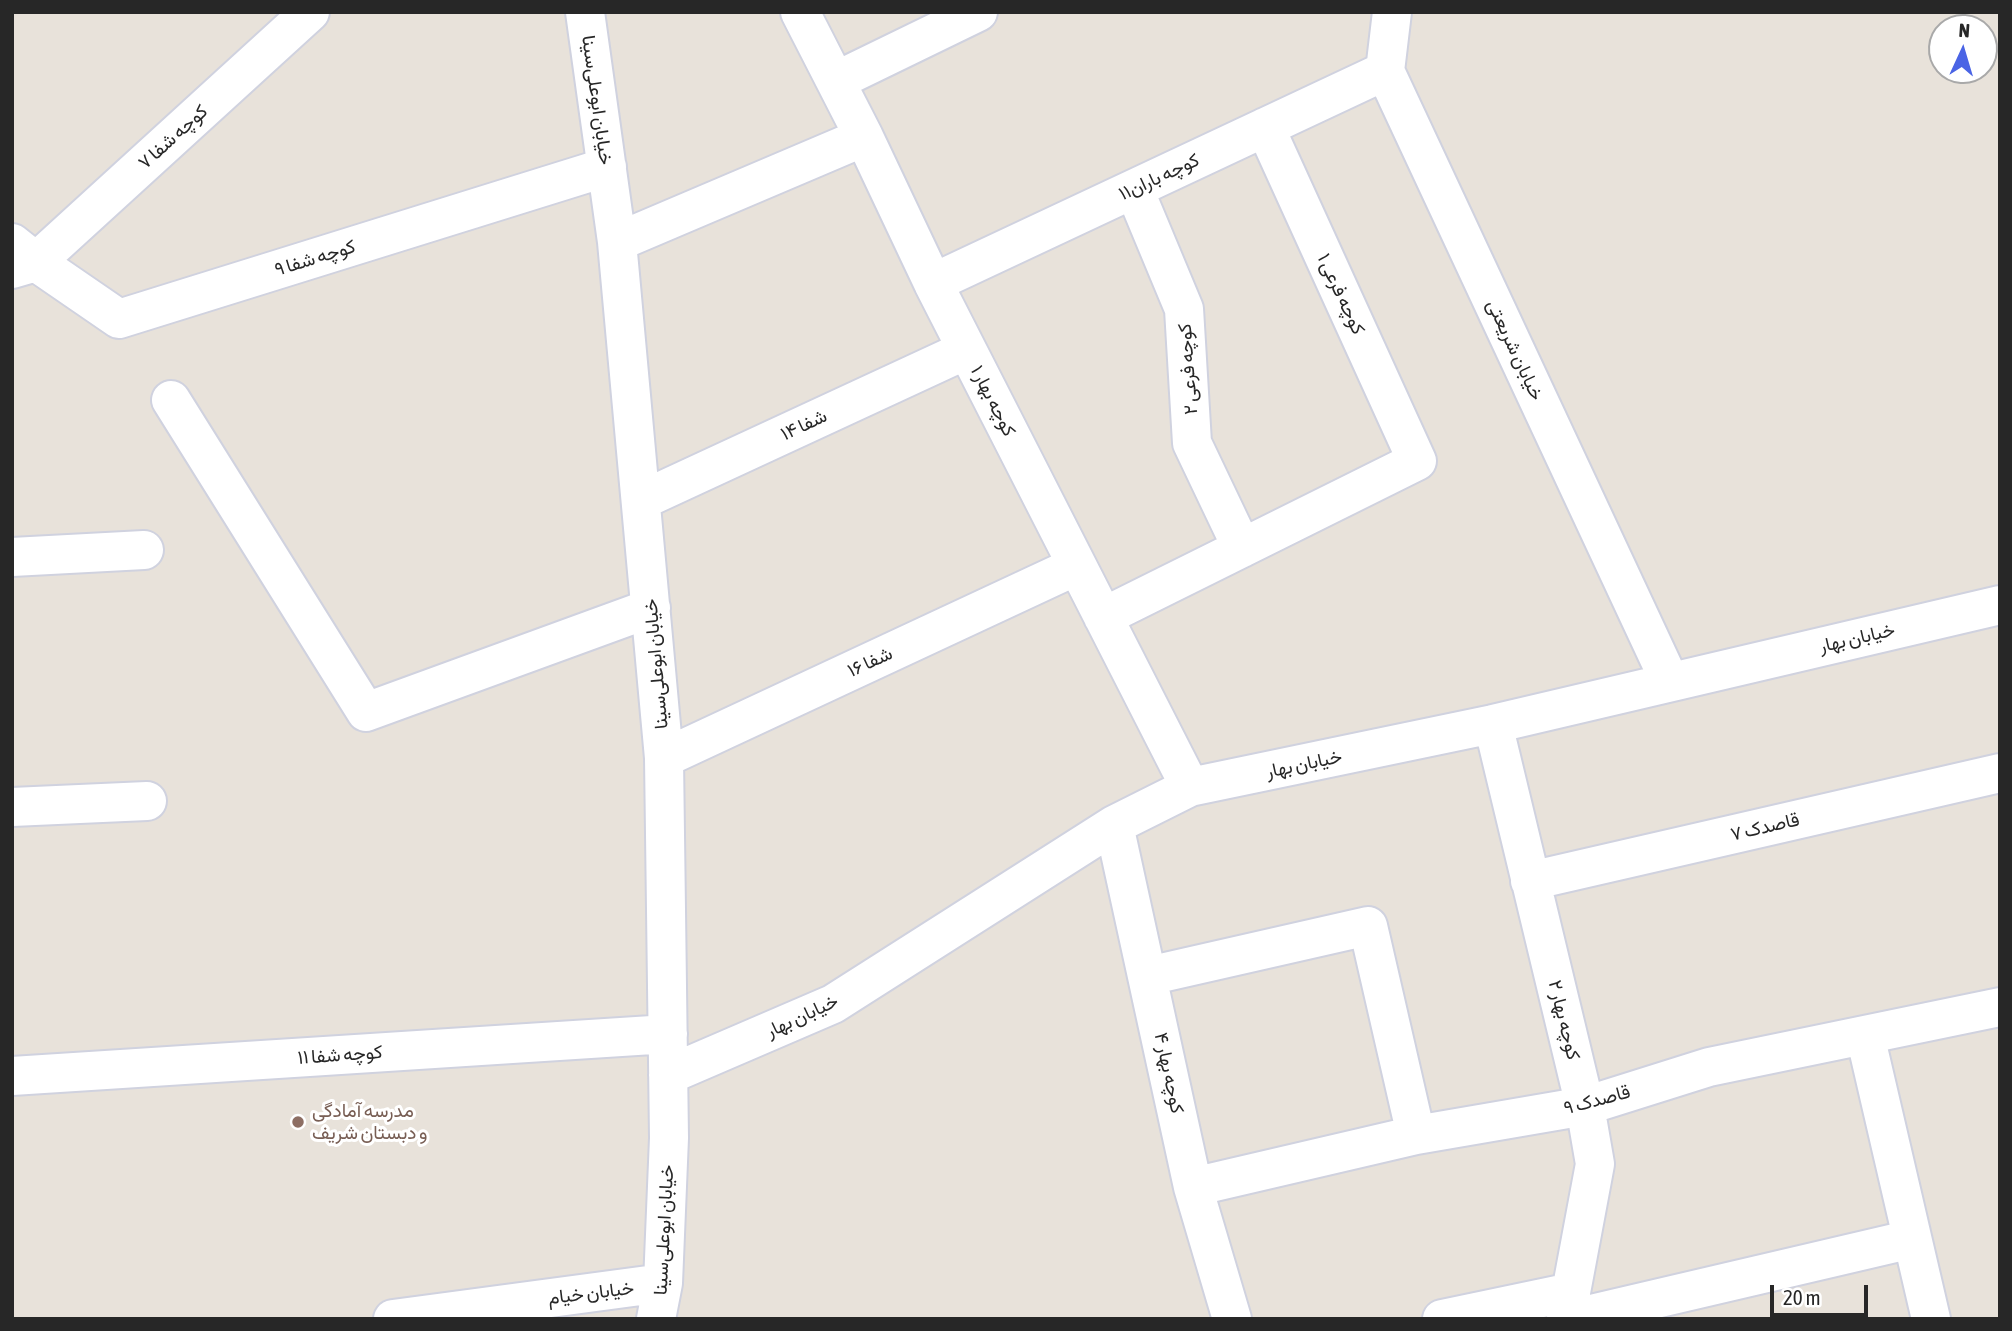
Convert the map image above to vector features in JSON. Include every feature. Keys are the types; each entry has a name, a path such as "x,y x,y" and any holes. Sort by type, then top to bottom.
{"street":[{"name":"کوچه شفا ۷","path":"20,258 310,12"},
{"name":"خیابان ابوعلی‌سینا","path":"585,12 617,242 664,758 669,1138 660,1301"},
{"name":"کوچه بهار ۱","path":"800,12 864,137 933,283 1189,787"},
{"path":"836,81 978,12"},
{"path":"1385,71 1392,12"},
{"name":"کوچه باران۱۱","path":"933,283 1385,71"},
{"name":"خیابان شریعتی","path":"1385,71 1670,682"},
{"name":"کوچه فرعی ۱","path":"1242,548 1417,461 1265,128"},
{"path":"617,242 864,137"},
{"name":"کوچه شفا ۹","path":"20,258 119,319 607,167"},
{"name":"کوچه فرعی ۲","path":"1134,189 1184,309 1192,443 1242,548"},
{"name":"شفا ۱۴","path":"642,500 967,349"},
{"path":"171,400 366,712 651,608"},
{"path":"1103,617 1242,548"},
{"path":"12,557 144,550"},
{"name":"شفا ۱۶","path":"664,758 1076,566"},
{"name":"خیابان بهار","path":"668,1075 833,1004 1114,825 1189,787 1493,724 2000,605"},
{"name":"کوچه بهار ۲","path":"1493,724 1584,1106 1595,1164 1569,1310"},
{"name":"قاصدک ۷","path":"1530,881 2000,773"},
{"path":"12,807 146,801"},
{"name":"کوچه بهار ۴","path":"1114,825 1193,1187 1232,1319"},
{"path":"1148,976 1368,926 1416,1135"},
{"name":"قاصدک ۹","path":"1193,1187 1416,1135 1584,1106 1709,1067 2000,1007"},
{"name":"کوچه شفا ۱۱","path":"12,1076 668,1034"},
{"path":"1865,1035 1931,1319"},
{"path":"1442,1319 1569,1310 1912,1239"},
{"name":"خیابان خیام","path":"393,1319 660,1301"}],"place":[{"name":"مدرسه آمادگی و دبستان شریف","path":"298,1122"}]}
